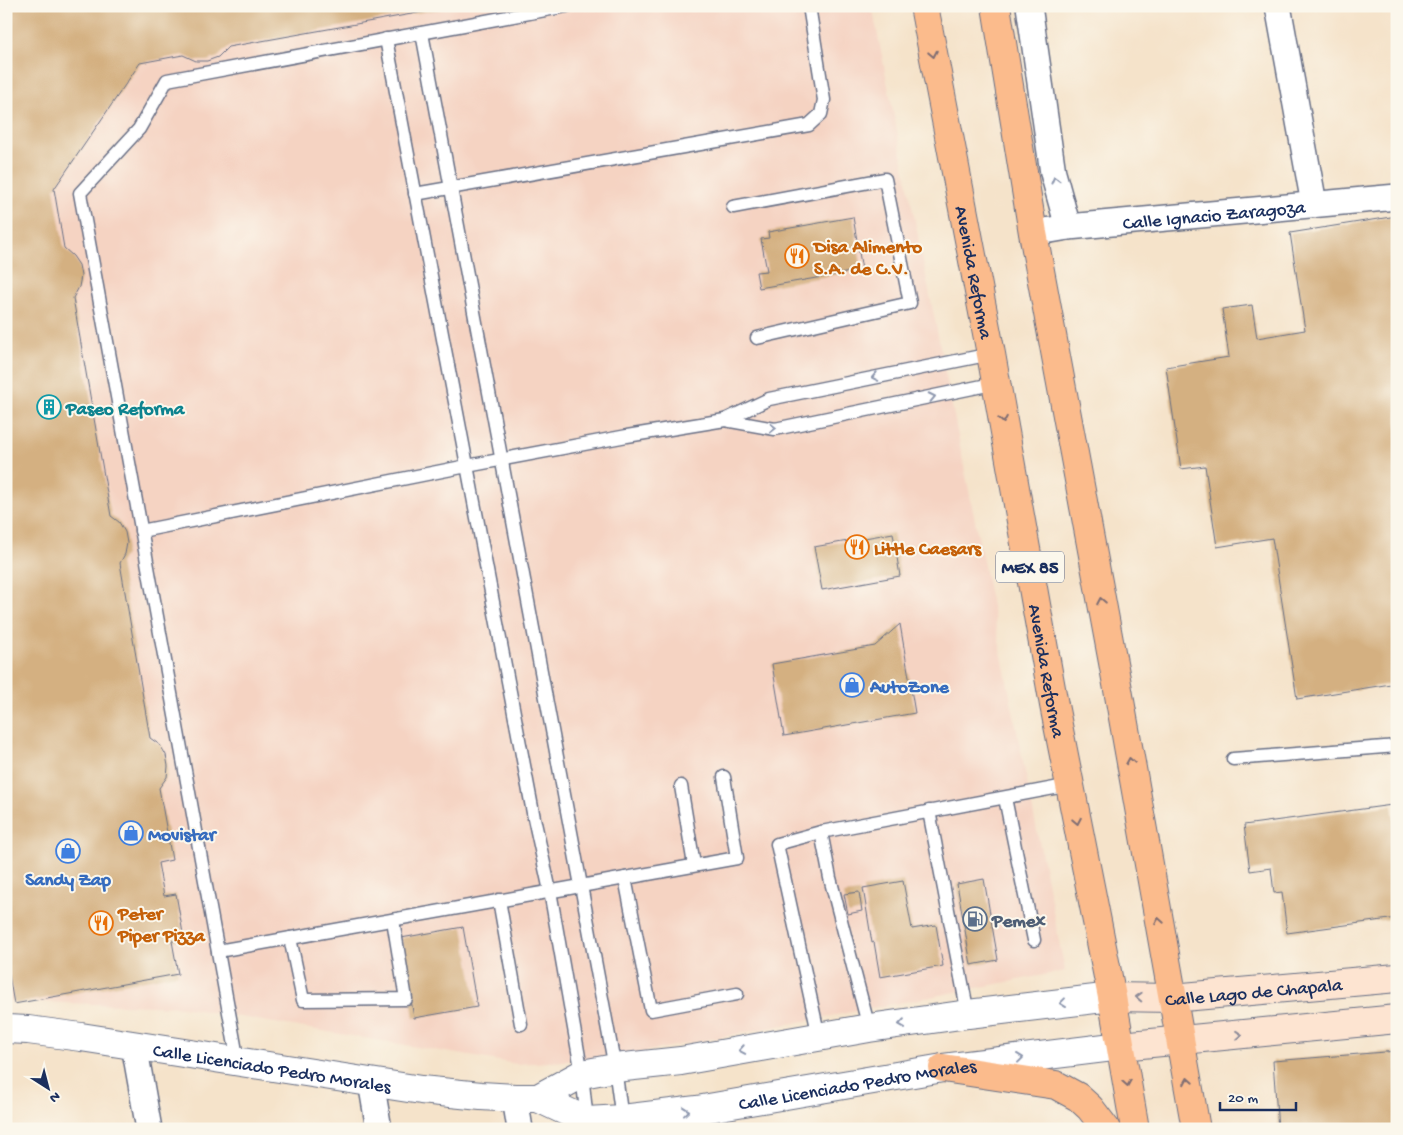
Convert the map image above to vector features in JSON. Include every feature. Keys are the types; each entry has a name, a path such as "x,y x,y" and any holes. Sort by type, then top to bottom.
{"main road":[{"name":"Avenida Reforma","path":"924,6 997,383 1070,786 1112,997 1135,1129"},
{"name":"MEX 85","path":"996,6 1033,233 1115,674 1196,1129"},
{"name":"Calle Lago de Chapala","path":"1112,997 1172,998 1397,978"},
{"path":"1121,1046 1397,1020"},
{"path":"943,1068 1056,1085 1078,1097 1090,1108 1106,1129"}],"street":[{"path":"1029,6 1053,173 1068,227"},
{"path":"1278,6 1314,204"},
{"name":"Calle Ignacio Zaragoza","path":"1033,233 1068,227 1397,197"},
{"path":"520,1129 527,1098 582,1074 615,1068 681,1061 869,1028 1112,997"},
{"name":"Calle Licenciado Pedro Morales","path":"6,1029 28,1030 134,1045 431,1091 527,1098 587,1121 697,1110 943,1068 1121,1046"},
{"path":"134,1045 149,1129"},
{"path":"371,1082 379,1129"}],"lane":[{"path":"238,1062 80,193 139,129 167,80 567,6"},
{"path":"416,194 810,125 821,114 824,100 809,6"},
{"path":"422,33 615,1068 622,1119"},
{"path":"386,40 534,818 550,891 582,1074 587,1121"},
{"path":"732,207 885,179 910,303 757,338"},
{"path":"142,531 502,459 725,420 769,398 991,354"},
{"path":"725,420 775,429 997,383"},
{"path":"1234,760 1397,746"},
{"path":"218,951 737,858 724,777"},
{"path":"681,786 694,865"},
{"path":"819,1037 777,844 821,832 1070,786"},
{"path":"1005,798 1034,940"},
{"path":"928,811 968,1014"},
{"path":"821,832 830,878 869,1028"},
{"path":"626,878 651,1010 737,994"},
{"path":"499,900 521,1024"},
{"path":"290,938 303,1000 406,999 393,920"}],"shaded area":[{"path":"6,6 872,6 1065,971 612,1058 517,1064 181,1007 6,1001"}],"building":[{"name":"Paseo Reforma","path":"6,6 445,6 445,8 228,47 218,57 207,61 196,61 183,55 140,63 54,189 64,248 79,265 81,276 79,287 73,298 111,516 119,522 125,532 127,543 125,554 120,563 150,738 160,745 166,755 168,766 167,777 159,788 172,860 158,863 164,896 176,894 184,939 172,941 178,974 14,1004 6,958"},
{"path":"1397,216 1397,683 1297,699 1272,538 1217,547 1205,466 1181,469 1166,367 1229,357 1222,309 1252,305 1257,338 1305,330 1290,233"},
{"path":"853,217 862,270 759,288 756,272 767,271 761,239 769,238 768,232"},
{"path":"893,533 900,576 822,590 814,547"},
{"path":"900,624 915,713 784,736 772,664 875,646"},
{"path":"1392,805 1397,842 1397,918 1287,933 1282,892 1274,893 1271,868 1250,871 1244,825"},
{"path":"984,879 998,960 971,965 957,884"},
{"path":"903,881 912,929 936,925 943,966 880,977 863,888"},
{"path":"859,892 862,911 848,914 844,894"},
{"path":"463,927 477,1007 414,1018 401,938"},
{"path":"1397,1051 1397,1129 1278,1129 1273,1061"}],"place":[{"name":"Disa Alimento S.A. de C.V.","path":"797,256"},
{"name":"Paseo Reforma","path":"49,407"},
{"name":"Little Caesars","path":"857,547"},
{"name":"AutoZone","path":"852,685"},
{"name":"Movistar","path":"131,833"},
{"name":"Sandy Zap","path":"68,851"},
{"name":"Pemex","path":"975,919"},
{"name":"Peter Piper Pizza","path":"101,923"}]}
